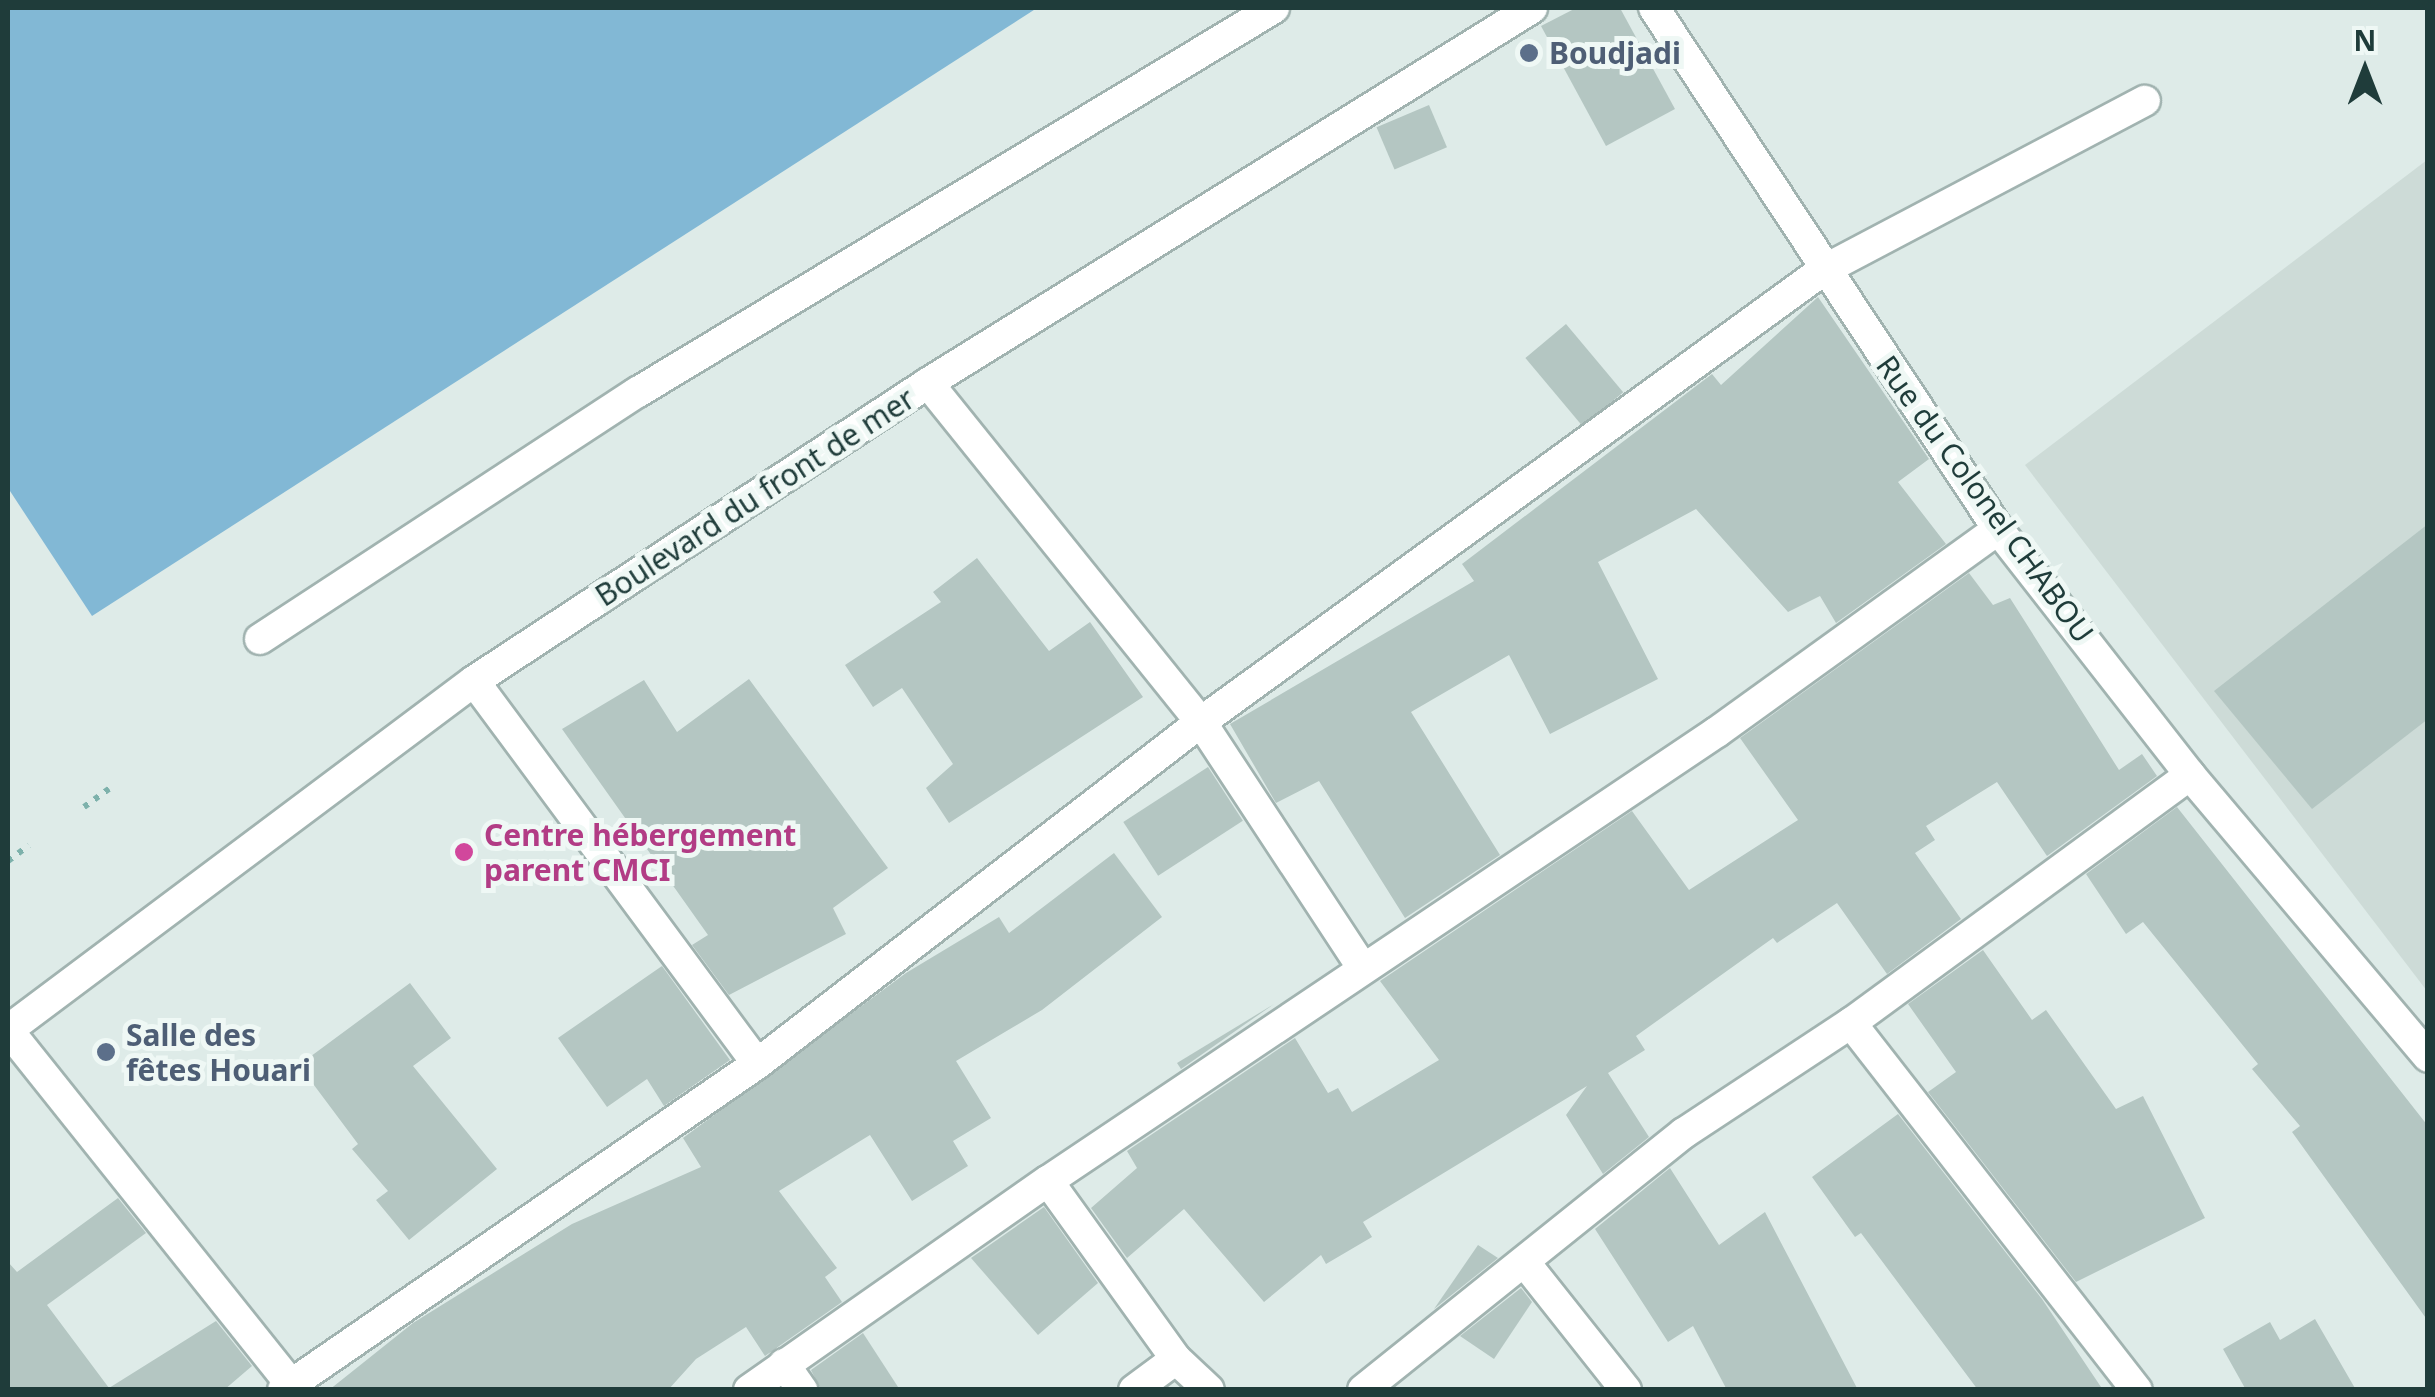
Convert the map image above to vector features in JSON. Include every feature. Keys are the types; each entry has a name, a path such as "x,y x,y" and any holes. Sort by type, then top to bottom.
{"street":[{"path":"260,639 638,392 1274,8"},
{"name":"Boulevard du front de mer","path":"8,1030 474,681 928,383 1532,8"},
{"name":"Rue du Colonel CHABOU","path":"1654,8 1822,270 1998,529 2190,774 2428,1057"},
{"path":"8,1030 290,1388 757,1064 1202,722 1822,270 2145,101"},
{"path":"928,383 1202,722 1361,966"},
{"path":"749,1390 1361,966 1717,732 1998,529"},
{"path":"474,681 757,1064"},
{"path":"1363,1390 1526,1264 1684,1133 1851,1023 2190,774"},
{"path":"1851,1023 2137,1390"},
{"path":"1048,1181 1176,1359 1209,1390"},
{"path":"1526,1264 1626,1390"},
{"path":"1134,1390 1176,1359"},
{"path":"784,1364 802,1390"}],"path":[{"path":"84,807 109,789"},
{"path":"8,861 29,845"}],"shaded area":[{"path":"2427,160 2427,991 2025,465"}],"water":[{"path":"8,8 1037,8 92,616 8,488"}],"building":[{"path":"1576,8 1620,8 1675,109 1606,146 1541,26"},
{"path":"1429,105 1447,147 1395,170 1377,127"},
{"path":"1818,297 1929,459 1898,482 1946,544 1836,623 1820,596 1788,612 1696,509 1598,562 1658,679 1550,734 1509,655 1411,712 1500,855 1405,918 1319,781 1276,803 1230,724 1474,581 1462,564 1712,374 1721,385"},
{"path":"1566,324 1623,392 1583,426 1525,358"},
{"path":"2428,524 2428,719 2312,809 2214,691"},
{"path":"977,558 1049,651 1090,622 1143,697 949,823 926,788 953,764 902,688 873,707 845,665 941,602 933,592"},
{"path":"1969,573 1993,605 2010,598 2119,770 2142,754 2157,776 2047,856 1997,782 1926,826 1935,840 1915,853 1961,919 1887,974 1837,903 1777,943 1773,938 1636,1036 1645,1050 1608,1073 1649,1137 1603,1174 1566,1115 1587,1086 1363,1222 1372,1237 1326,1264 1321,1255 1264,1302 1184,1209 1127,1258 1091,1208 1137,1168 1127,1151 1295,1038 1328,1093 1338,1088 1352,1112 1439,1060 1380,981 1632,811 1689,890 1798,820 1740,738"},
{"path":"749,679 888,868 833,908 846,934 729,995 692,945 708,935 562,729 644,680 677,732"},
{"path":"1208,767 1243,821 1158,876 1123,822"},
{"path":"2177,807 2428,1126 2428,1321 2292,1132 2300,1126 2252,1069 2258,1064 2143,922 2126,934 2086,874"},
{"path":"1114,853 1162,917 1042,1010 956,1061 991,1118 953,1141 968,1166 912,1201 870,1135 779,1191 837,1268 825,1277 842,1302 765,1356 746,1327 696,1359 668,1390 329,1390 413,1323 572,1224 701,1167 683,1138 906,973 999,917 1009,933"},
{"path":"1983,950 2032,1020 2046,1010 2116,1109 2143,1096 2205,1218 2076,1282 1928,1092 1956,1072 1908,1004"},
{"path":"662,966 730,1060 664,1106 647,1079 607,1107 558,1038"},
{"path":"410,983 451,1038 413,1066 497,1169 409,1240 376,1200 388,1191 352,1149 358,1144 299,1065"},
{"path":"1274,1004 1181,1069 1177,1063"},
{"path":"1898,1114 2042,1299 2103,1390 1978,1390 1861,1233 1855,1237 1812,1177"},
{"path":"1670,1168 1719,1245 1765,1212 1858,1390 1727,1390 1693,1326 1668,1342 1595,1229"},
{"path":"118,1198 146,1233 47,1305 109,1388 216,1321 252,1366 224,1390 8,1390 8,1262 17,1272"},
{"path":"1044,1207 1098,1283 1038,1335 971,1258"},
{"path":"1478,1245 1498,1258 1434,1309"},
{"path":"1521,1288 1532,1302 1494,1359 1460,1336"},
{"path":"2315,1319 2356,1390 2246,1390 2223,1349 2270,1322 2280,1340"},
{"path":"863,1333 900,1390 821,1390 811,1370"}],"place":[{"name":"Boudjadi","path":"1529,53"},
{"name":"Centre hébergement parent CMCI","path":"464,852"},
{"name":"Salle des fêtes Houari","path":"106,1052"}]}
